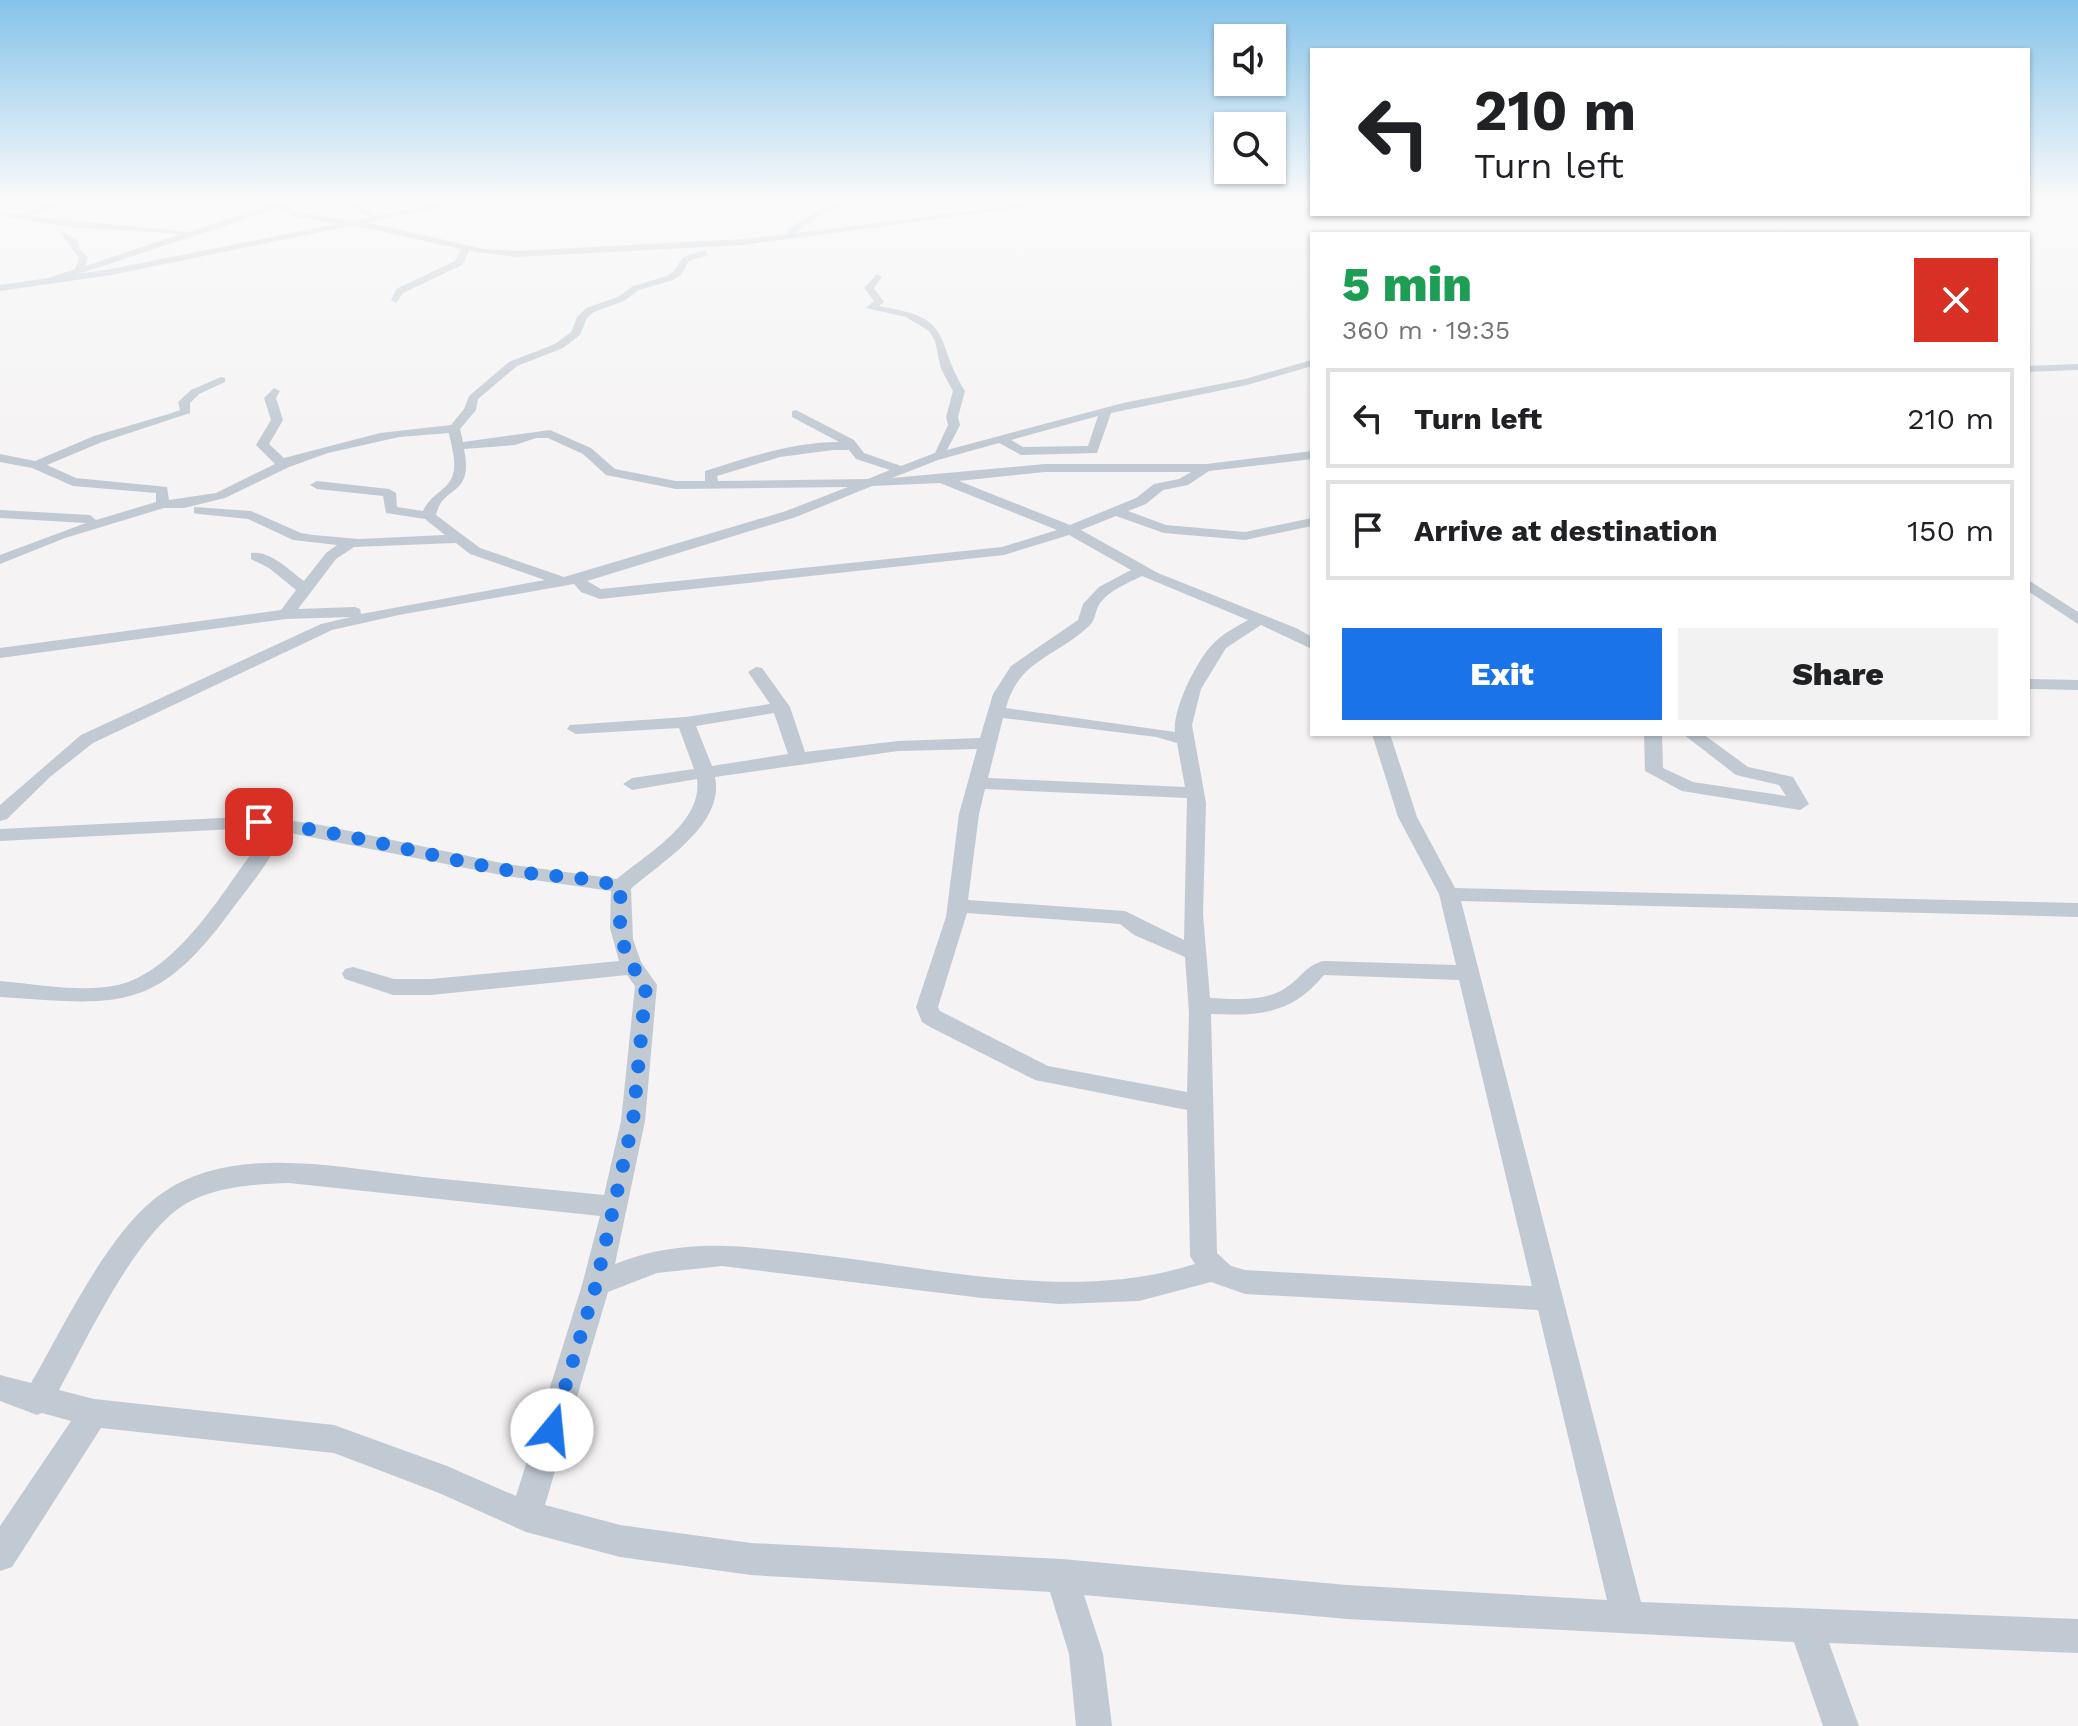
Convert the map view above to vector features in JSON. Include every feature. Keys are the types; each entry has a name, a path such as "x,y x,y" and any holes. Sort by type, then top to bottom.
{"street":[{"path":"0,288 41,283"},
{"path":"396,300 399,291 417,283"},
{"path":"455,539 352,542 298,537 251,515 196,510 202,504 309,454 373,440 454,429 470,410 473,398 513,364 566,342 590,310 621,299 636,288 651,283"},
{"path":"873,283 869,288 879,302 871,308 909,314 933,329 940,341 946,369 959,391 952,417 954,425 940,451 942,455"},
{"path":"2052,356 2058,363 2078,367"},
{"path":"0,653 286,614 324,619 399,610 578,579 759,524 942,455 1004,441 1106,411 1247,382 1310,364"},
{"path":"2030,369 2078,367"},
{"path":"36,465 98,439 176,416 186,411 184,402 195,392 221,380"},
{"path":"274,391 270,398 277,420 262,445 280,461 290,463"},
{"path":"1004,441 1021,451 1093,450 1106,411"},
{"path":"796,414 851,446 860,456 935,477 1070,530 1142,570 1310,643"},
{"path":"429,516 432,504 457,482 460,474 454,429"},
{"path":"456,446 498,444 550,434 587,451 611,472 624,477 659,484 713,486 863,483 1045,468 1206,468 1310,455"},
{"path":"713,486 710,474 814,447 851,446"},
{"path":"0,458 36,465 73,482 162,490 163,504"},
{"path":"578,579 591,593 630,592 1004,551 1070,530 1141,501 1159,487 1183,482 1206,468"},
{"path":"317,485 389,493 391,510 429,516 455,539 475,551 562,581"},
{"path":"0,560 61,534 163,504 202,504"},
{"path":"1114,511 1164,529 1245,536 1310,522"},
{"path":"0,514 102,521"},
{"path":"286,614 331,556 352,542"},
{"path":"256,556 274,565 304,589"},
{"path":"1142,570 1104,590 1091,604 1085,622 1017,669 1001,694 992,736 985,743 976,783 958,906 929,999 930,1016 1043,1074 1199,1103"},
{"path":"2030,585 2076,617"},
{"path":"0,815 44,773 87,739 324,619"},
{"path":"1258,620 1220,645 1193,689 1183,725 1194,793 1204,1256 1213,1270 1230,1280 1245,1282 1550,1299"},
{"path":"756,672 781,707 798,758"},
{"path":"2030,684 2078,685"},
{"path":"576,729 686,722 781,707"},
{"path":"997,712 1157,732 1185,740"},
{"path":"526,1516 596,1285 633,1121 646,985 630,967 620,938 621,887 688,825 706,801 703,774 686,722"},
{"path":"1382,736 1403,809 1428,863 1449,894 1628,1618"},
{"path":"1653,736 1654,771 1689,787 1800,804 1786,781 1742,771 1695,736"},
{"path":"632,784 882,747 985,743"},
{"path":"976,783 1194,793"},
{"path":"0,835 259,822 319,828 505,870 601,880 621,887"},
{"path":"0,989 89,995 127,991 152,981 177,961 266,848 270,836 259,822"},
{"path":"1449,894 2078,910"},
{"path":"958,906 1125,918 1142,930 1196,953"},
{"path":"353,974 393,987 431,987 630,967"},
{"path":"1199,1006 1258,1007 1282,1000 1305,987 1316,970 1324,968 1467,973"},
{"path":"37,1401 142,1227 172,1198 203,1184 238,1175 289,1173 615,1207"},
{"path":"596,1285 639,1264 677,1256 722,1255 992,1288 1082,1292 1179,1284 1213,1270"},
{"path":"0,1388 37,1401 94,1413 334,1439 447,1481 526,1516 620,1541 751,1559 1062,1576 1347,1602 1628,1618 2078,1636"},
{"path":"0,1555 94,1413"},
{"path":"1062,1576 1086,1654 1094,1726"},
{"path":"1805,1625 1841,1726"}],"route":[{"path":"259,822 319,828 505,870 601,880 621,887 620,938 630,967 646,985 633,1121 596,1285 552,1430"}]}
